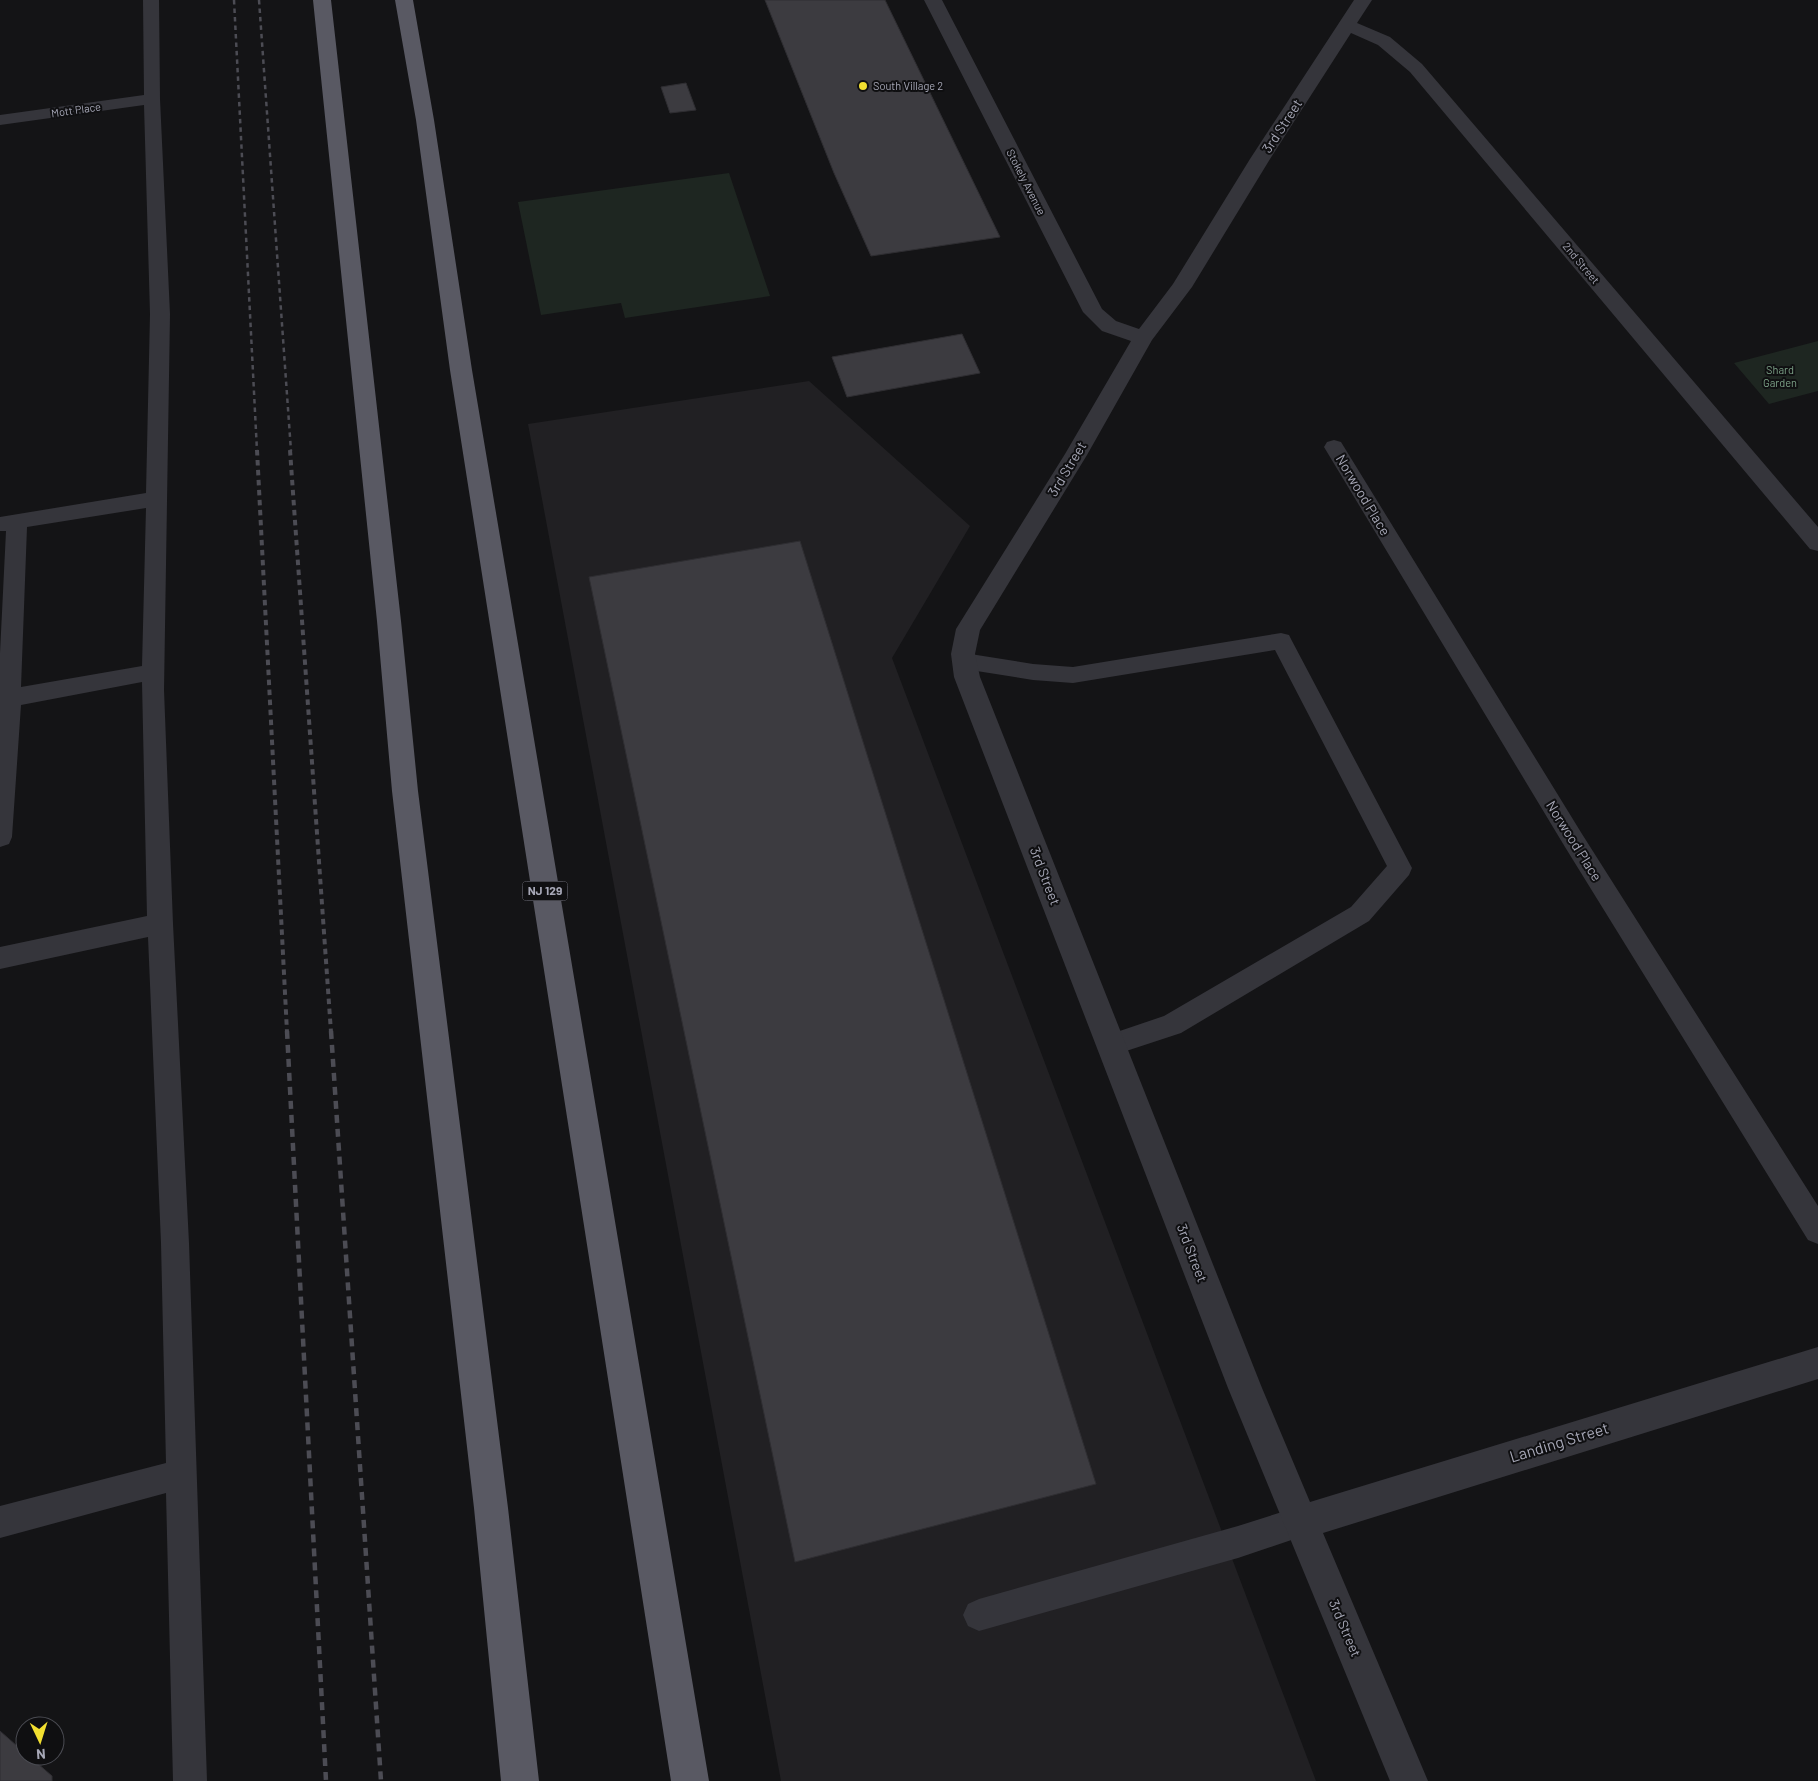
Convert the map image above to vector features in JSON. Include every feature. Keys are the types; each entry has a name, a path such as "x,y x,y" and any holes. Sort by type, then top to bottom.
{"highway":[{"path":"322,0 389,622 405,791 491,1508 520,1781"},
{"name":"NJ 129","path":"404,0 425,120 462,380 690,1781"}],"street":[{"name":"Stokely Avenue","path":"933,0 1093,312 1109,326 1143,338"},
{"path":"1348,25 1363,0"},
{"name":"3rd Street","path":"1348,25 1260,159 1182,287 1143,338 1076,455 968,629 963,654 967,676 974,695 1245,1388 1409,1781"},
{"name":"2nd Street","path":"1348,25 1384,41 1416,68 1818,543"},
{"name":"Landing Street","path":"1301,1522 1818,1363"}],"lane":[{"path":"151,0 152,99 160,314 153,672 160,924 175,1243 190,1781"},
{"name":"Mott Place","path":"0,120 152,99"},
{"name":"Norwood Place","path":"1334,447 1536,780 1818,1231"},
{"path":"0,837 10,698 8,522 156,498"},
{"path":"964,661 1033,672 1073,675 1281,641 1400,868 1360,914 1172,1025 1111,1046"},
{"path":"10,698 153,672"},
{"path":"0,958 160,924"},
{"path":"0,1522 181,1474"},
{"path":"979,1615 1238,1542 1301,1522"}],"shaded area":[{"path":"809,381 970,526 892,658 1316,1781 781,1781 528,424"}],"green space":[{"path":"729,173 770,296 625,318 621,303 541,315 518,202"},
{"name":"Shard Garden","path":"1818,341 1818,391 1769,404 1734,363"}],"building":[{"name":"South Village 2","path":"765,0 885,0 1000,237 871,256 834,173"},
{"path":"686,83 696,110 670,113 661,87"},
{"path":"962,334 980,373 847,397 832,357"},
{"path":"800,541 1096,1484 795,1562 589,577"},
{"path":"0,1731 15,1744 15,1766 40,1766 52,1776 52,1781 0,1781"}],"railway":[{"path":"234,0 257,451"},
{"path":"259,0 291,451"},
{"path":"257,450 287,1032"},
{"path":"290,450 331,1032"},
{"path":"287,1031 326,1781"},
{"path":"331,1031 381,1781"}],"place":[{"name":"South Village 2","path":"863,86"}]}
